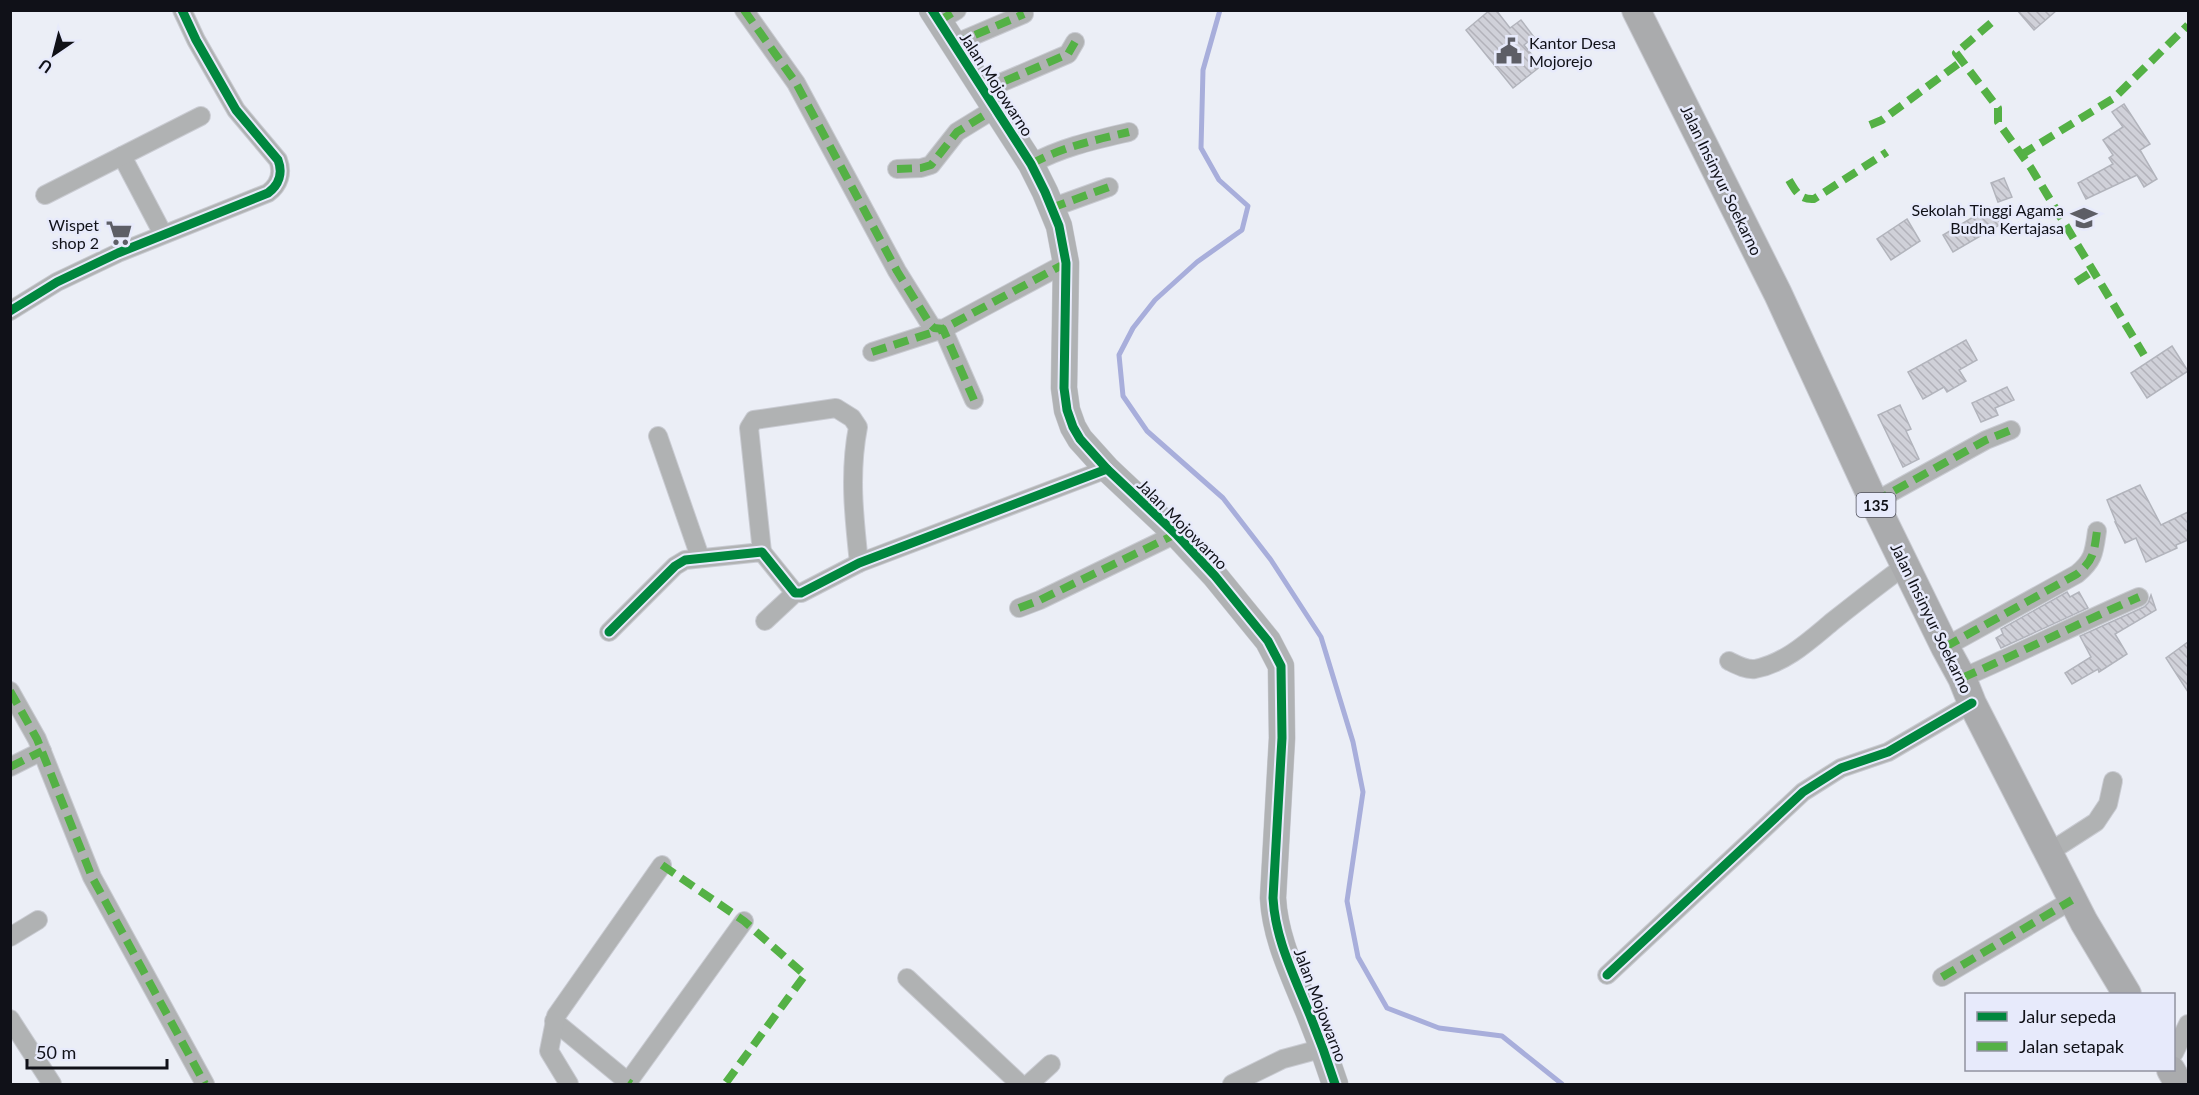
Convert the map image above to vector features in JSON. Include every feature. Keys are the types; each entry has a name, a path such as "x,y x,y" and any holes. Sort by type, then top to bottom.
{"main road":[{"name":"Jalan Insinyur Soekarno","path":"1636,10 1778,294 1874,502 1945,647 2072,900 2126,993"},
{"path":"2172,1071 2180,1084"}],"street":[{"path":"10,311 57,282 163,234 268,194 277,184 281,168 270,149 236,110 196,40 182,10"},
{"path":"744,10 796,83 897,271 930,324 934,328 943,329"},
{"name":"Jalan Mojowarno","path":"942,14 954,44 1031,164 1059,226 1066,263 1064,388 1067,410 1073,427 1080,439 1107,470 1176,534 1243,609 1268,641 1281,666 1282,738 1273,898 1274,920 1286,957 1324,1048 1335,1084"},
{"path":"954,44 1024,14"},
{"path":"897,169 921,168 931,165 957,132 990,99 1068,54 1075,42"},
{"path":"45,195 201,116"},
{"path":"1031,164 1050,153 1129,132"},
{"path":"122,156 163,234"},
{"path":"1051,208 1109,188"},
{"path":"872,352 943,329 1066,263"},
{"path":"943,329 974,400"},
{"path":"795,593 762,552 749,428 754,420 836,408 852,418 858,427 854,446 852,493 859,563"},
{"path":"1874,502 1986,440 2011,430"},
{"path":"658,436 700,557"},
{"path":"765,621 795,593 801,593 859,563 1107,470"},
{"path":"1945,647 2077,574 2087,566 2093,556 2097,531"},
{"path":"1019,608 1176,534"},
{"path":"609,632 675,566 685,560 762,552"},
{"path":"1729,661 1743,668 1754,669 1792,654 1813,640 1831,623 1906,565"},
{"path":"1607,975 1803,792 1841,768 1888,752 1967,690 2028,650 2075,625 2139,597"},
{"path":"10,691 42,751 93,877 205,1084"},
{"path":"10,767 42,751"},
{"path":"2048,853 2096,822 2108,804 2113,781"},
{"path":"569,1084 549,1051 554,1021 662,865"},
{"path":"1942,977 2072,900"},
{"path":"10,937 38,920"},
{"path":"554,1021 628,1082 744,921"},
{"path":"907,978 1020,1084"},
{"path":"10,1019 52,1084"},
{"path":"2175,1051 2188,1024"},
{"path":"1232,1084 1283,1059 1324,1048"},
{"path":"1029,1084 1051,1064"}],"building":[{"path":"1490,10 1496,10 1510,28 1521,20 1534,37 1524,45 1541,66 1513,88 1466,30"},
{"path":"2017,10 2057,10 2034,30"},
{"path":"2124,104 2150,144 2140,150 2157,179 2144,187 2137,175 2086,199 2078,183 2113,164 2109,158 2113,155 2103,140 2123,127 2112,112"},
{"path":"2004,178 2012,197 1998,202 1991,183"},
{"path":"1990,207 2001,224 1953,252 1943,235"},
{"path":"1907,219 1920,241 1891,260 1877,239"},
{"path":"1966,340 1977,360 1959,370 1966,381 1947,392 1944,387 1923,399 1908,372"},
{"path":"2172,346 2188,371 2147,398 2131,373"},
{"path":"2007,387 2014,400 1995,408 1998,415 1981,422 1972,403"},
{"path":"1900,405 1911,429 1906,431 1919,459 1903,467 1878,415"},
{"path":"2140,485 2161,525 2188,512 2188,540 2176,545 2177,548 2146,562 2136,538 2125,543 2107,500"},
{"path":"2067,592 2070,597 2079,592 2088,608 2001,648 1996,638 2003,634 2001,629"},
{"path":"2151,595 2156,610 2115,634 2127,654 2099,672 2098,669 2072,684 2065,673 2091,657 2080,636 2144,607"},
{"path":"2188,642 2188,692 2166,658"}],"waterway":[{"path":"1220,10 1203,70 1201,148 1219,180 1248,206 1242,230 1197,262 1155,300 1133,328 1119,355 1123,396 1147,431 1223,498 1271,560 1321,637 1353,742 1363,792 1347,901 1358,957 1387,1008 1439,1028 1502,1036 1562,1084"}],"marked path":[{"path":"744,10 796,83 897,271 934,328 943,329 1066,263"},
{"path":"939,21 957,10"},
{"path":"954,44 1024,14"},
{"path":"1991,23 1956,53 1998,108 1998,122 2031,168 2144,355"},
{"path":"2021,155 2114,98 2188,25"},
{"path":"984,90 1068,54 1075,42"},
{"path":"1870,125 1882,120 1962,61"},
{"path":"897,169 921,168 931,165 957,132 996,108"},
{"path":"1031,164 1091,141 1129,132"},
{"path":"1789,180 1802,197 1814,199 1887,152"},
{"path":"1051,208 1109,187"},
{"path":"2076,282 2093,271"},
{"path":"872,352 943,329 974,400"},
{"path":"1874,502 1986,440 2011,430"},
{"path":"1945,647 2077,574 2092,555 2097,531"},
{"path":"1019,608 1176,534"},
{"path":"1962,678 2139,597"},
{"path":"10,691 37,739 92,877 205,1084"},
{"path":"10,767 42,751"},
{"path":"662,865 744,921 805,975 725,1084"},
{"path":"1942,977 2072,900"}],"cycle path":[{"path":"10,311 57,282 118,253 268,193 277,182 280,174 278,160 236,110 196,40 182,10"},
{"path":"932,10 1031,164 1059,226 1066,263 1064,388 1067,410 1073,427 1080,439 1107,469 1176,534 1215,576 1268,641 1281,666 1282,738 1274,912 1284,951 1317,1032 1335,1084"},
{"path":"609,632 675,566 685,560 762,552 795,593 801,593 859,563 1107,469"},
{"path":"1607,975 1803,792 1841,768 1888,752 1972,703"}],"place":[{"name":"Kantor Desa Mojorejo","path":"1509,51"},
{"name":"Sekolah Tinggi Agama Budha Kertajasa","path":"2084,218"},
{"name":"Wispet shop 2","path":"119,233"}]}
